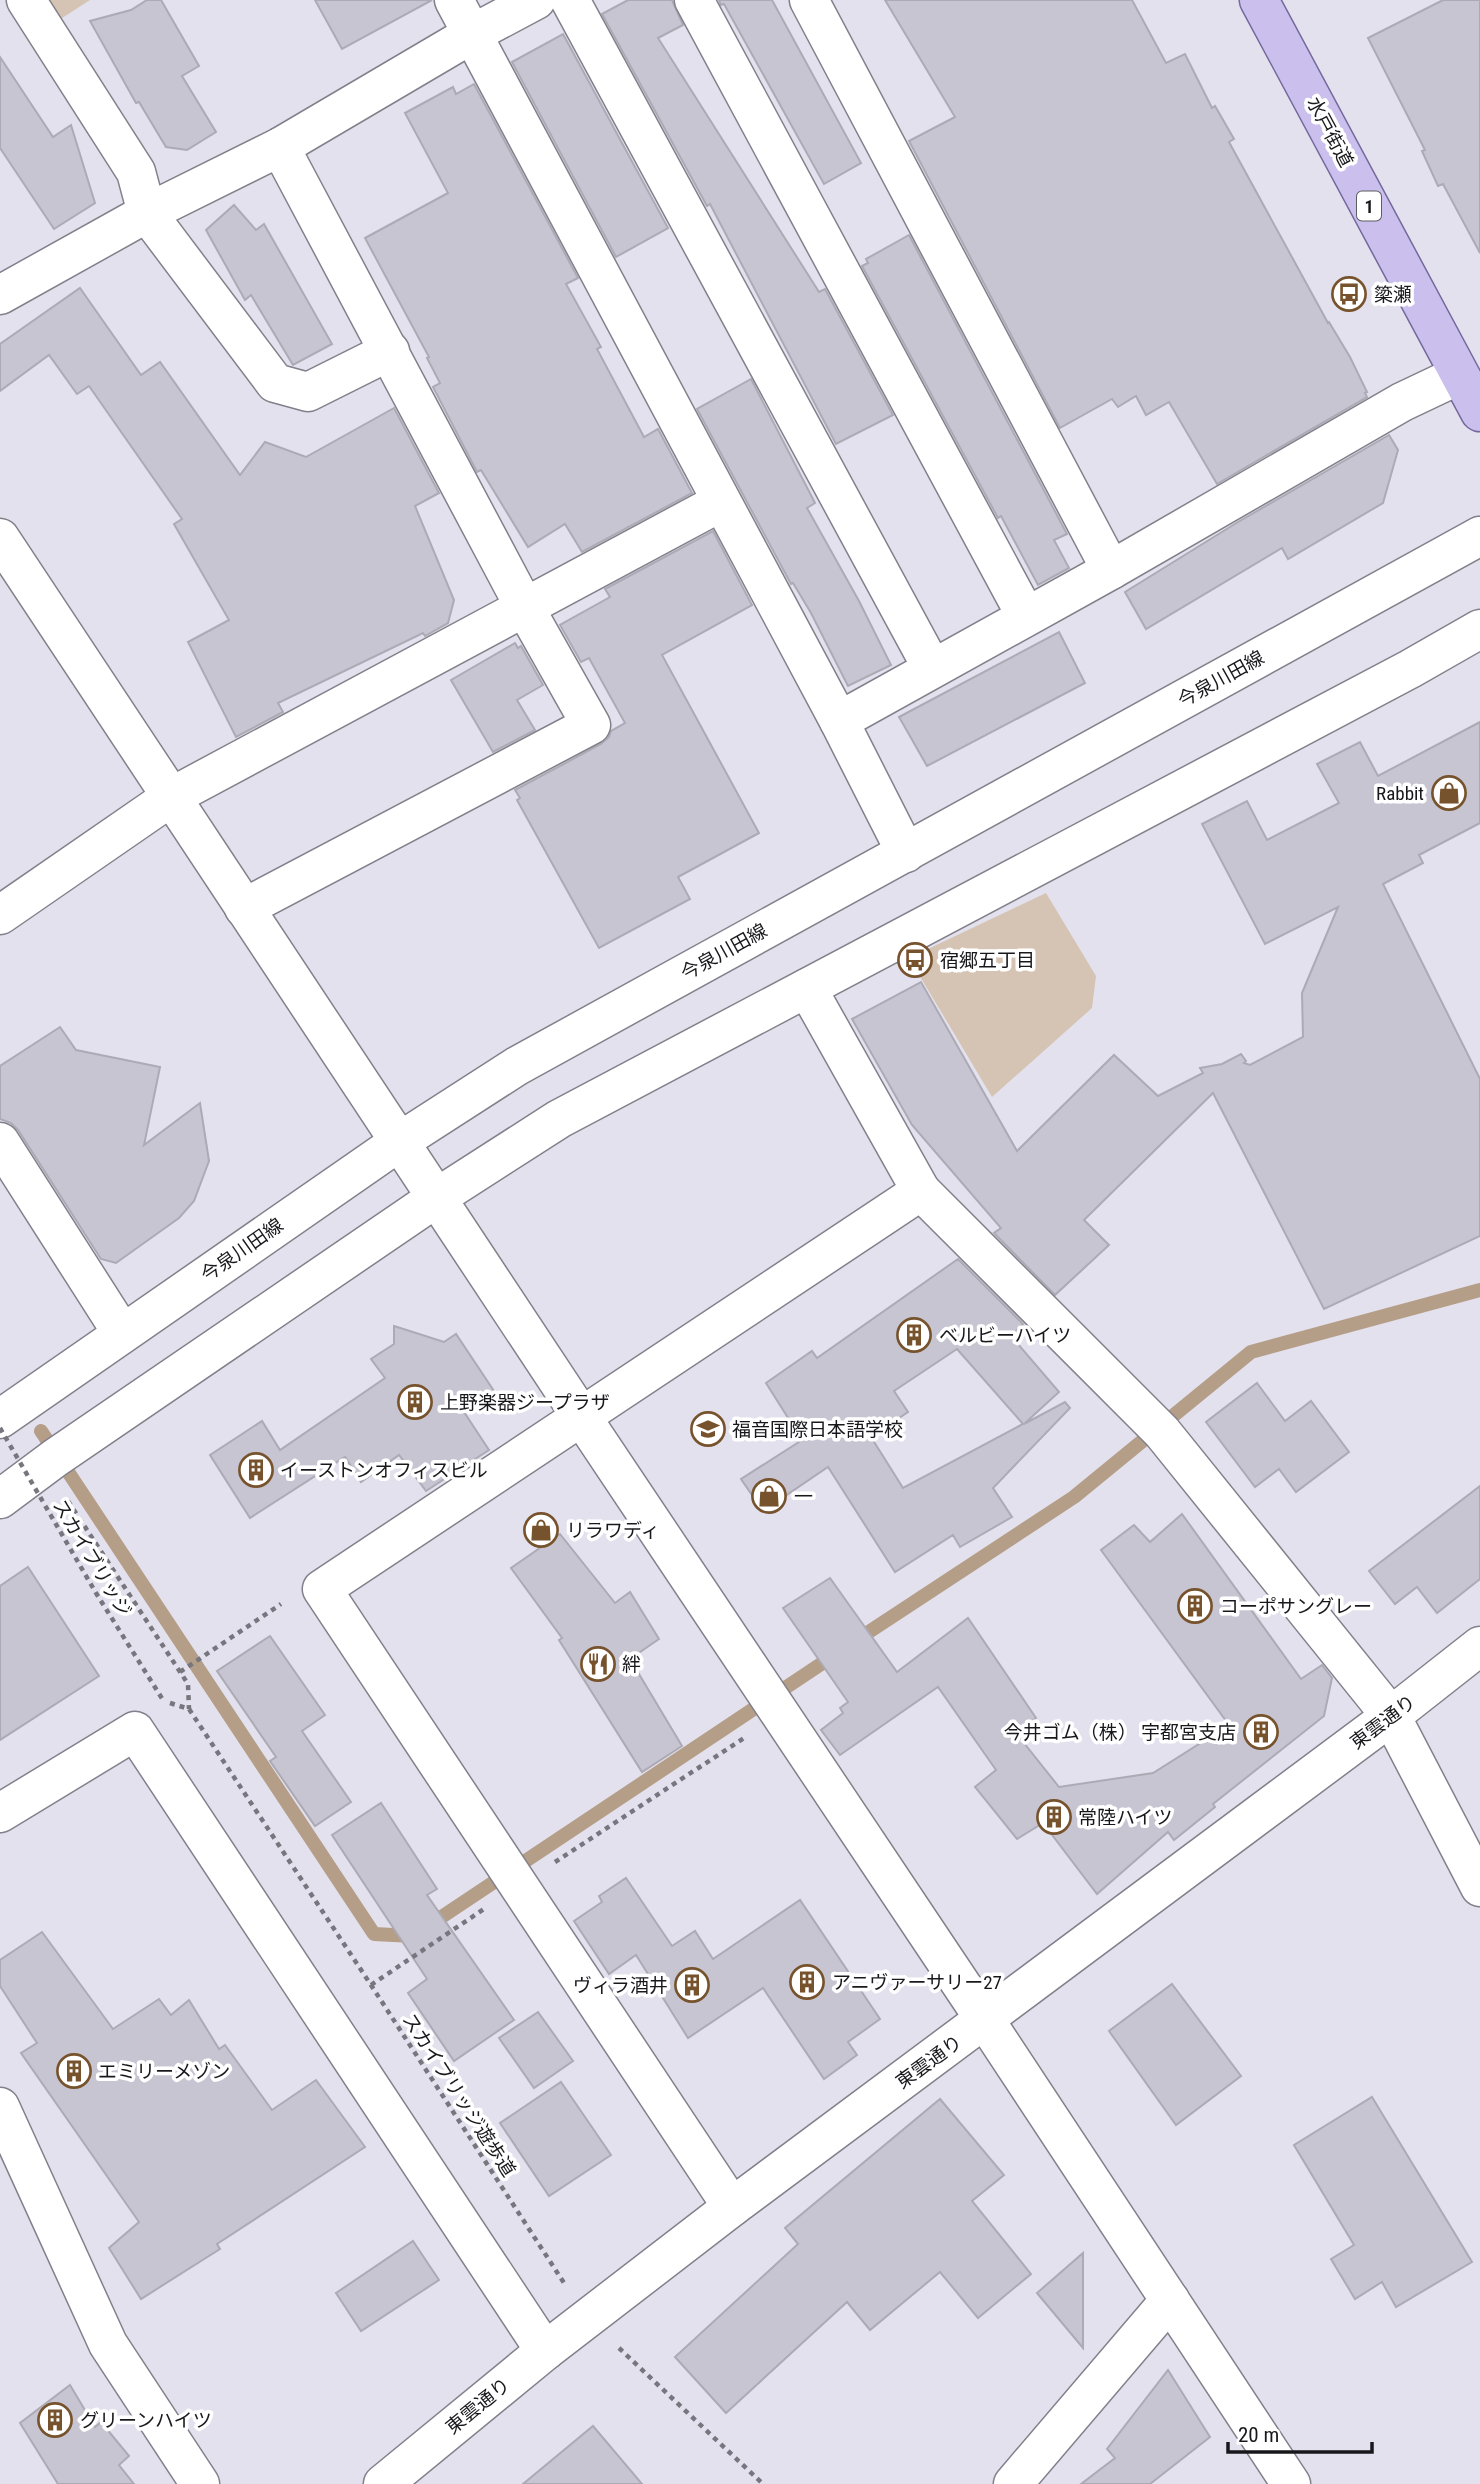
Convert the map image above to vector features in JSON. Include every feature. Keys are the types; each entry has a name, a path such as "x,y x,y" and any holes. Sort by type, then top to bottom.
{"main road":[{"name":"水戸街道","path":"1259,0 1480,412"}],"street":[{"path":"26,0 136,173 147,213 275,383 308,392 390,351"},
{"path":"454,0 839,721 906,853"},
{"path":"0,295 147,213 280,147 472,34 536,0"},
{"path":"570,0 932,668"},
{"path":"694,0 1026,616"},
{"path":"809,0 1111,570"},
{"path":"244,908 591,725 525,608 280,147"},
{"path":"839,721 1111,570 1402,402 1459,375"},
{"path":"0,915 171,797 721,502"},
{"name":"今泉川田線","path":"0,1419 399,1142 517,1066 1480,536"},
{"path":"0,538 1291,2484"},
{"path":"0,1499 55,1458 436,1198 559,1119 1410,669 1480,629"},
{"path":"807,988 921,1191 1162,1432 1391,1716 1480,1887"},
{"path":"0,1142 122,1333"},
{"path":"732,2207 322,1589 921,1191"},
{"name":"東雲通り","path":"383,2484 545,2351 732,2207 1391,1716 1480,1646"},
{"path":"0,1813 135,1731 545,2351"},
{"path":"0,2107 108,2344 200,2484"},
{"path":"1013,2484 1170,2300"}],"path":[{"name":"スカイブリッジ","path":"0,1427 96,1593 163,1700 189,1709"},
{"path":"62,1492 188,1684 189,1709"},
{"path":"180,1672 295,1595 322,1589"},
{"name":"スカイブリッジ遊歩道","path":"189,1709 587,2318 763,2484"},
{"path":"371,1985 755,1731"}],"shaded area":[{"path":"46,0 90,0 59,20"},
{"path":"1046,893 1096,976 1092,1008 992,1097 909,958"}],"building":[{"path":"147,0 161,0 199,66 182,76 216,132 187,150 166,147 139,102 136,103 90,21 131,10"},
{"path":"315,0 432,0 342,49"},
{"path":"628,0 672,0 683,25 658,38 819,292 825,289 893,415 836,444 710,204 707,206 602,14"},
{"path":"719,0 772,0 861,163 824,184 724,4 721,5"},
{"path":"885,0 1132,0 1166,63 1185,54 1212,108 1215,106 1234,139 1229,142 1328,323 1350,357 1367,397 1217,484 1169,402 1146,415 1136,396 1118,407 1112,399 1060,428 909,141 955,117"},
{"path":"1443,0 1480,0 1480,253 1443,184 1438,186 1422,151 1425,150 1368,38"},
{"path":"563,34 668,228 616,257 512,62"},
{"path":"0,57 53,137 71,125 95,203 54,229 0,148"},
{"path":"474,84 578,278 566,284 601,347 597,349 644,437 658,429 692,493 582,552 565,524 528,547 481,470 477,472 433,387 440,383 427,358 429,357 365,238 448,193 405,113 453,87 456,94"},
{"path":"234,205 256,230 264,224 332,344 293,365 251,295 245,300 206,230"},
{"path":"909,235 1067,534 1054,540 1069,568 1038,585 1001,516 998,518 862,266 868,263 866,259"},
{"path":"80,288 141,375 160,362 240,475 265,442 306,457 394,408 439,493 415,506 454,600 448,623 278,703 283,712 236,737 188,642 229,620 174,524 182,519 89,386 77,394 49,355 0,391 0,344"},
{"path":"751,379 815,503 807,508 891,665 848,686 811,613 793,583 791,584 697,409"},
{"path":"1389,435 1398,450 1383,503 1288,559 1282,548 1146,629 1125,592 1238,522"},
{"path":"713,531 752,605 662,655 759,833 678,877 690,899 599,948 517,800 520,798 515,790 601,744 611,731 625,723 589,658 581,662 560,625 610,597 605,589"},
{"path":"1059,632 1085,683 927,766 899,717"},
{"path":"515,643 518,648 521,646 543,685 517,700 535,730 493,752 451,680"},
{"path":"1480,722 1480,823 1419,855 1423,863 1383,884 1480,1079 1480,1236 1324,1309 1213,1093 1084,1220 1109,1245 1055,1295 994,1233 1001,1228 912,1125 852,1019 921,982 1017,1151 1114,1055 1158,1096 1203,1073 1200,1068 1222,1064 1241,1054 1246,1061 1244,1063 1250,1065 1303,1037 1302,993 1338,907 1265,944 1202,824 1247,801 1267,840 1339,803 1317,764 1360,742 1378,776"},
{"path":"60,1027 76,1050 160,1067 144,1145 200,1103 209,1161 194,1201 179,1218 116,1263 101,1259 18,1130 11,1123 0,1119 0,1066"},
{"path":"958,1259 1023,1324 1011,1336 1059,1392 1024,1424 1065,1402 1070,1408 993,1488 1012,1517 960,1547 953,1535 895,1572 828,1467 763,1511 741,1479 802,1440 766,1383 812,1351 817,1358","holes":["957,1349 1023,1424 903,1488 871,1437 908,1412 894,1391"]},
{"name":"上野楽器ジープラザ","path":"394,1326 444,1342 456,1334 494,1391 464,1412 489,1450 426,1491 399,1455 361,1482 345,1457 250,1518 210,1455 262,1421 280,1450 385,1378 371,1359 394,1344"},
{"path":"1257,1383 1285,1421 1311,1401 1349,1452 1296,1492 1279,1469 1255,1487 1206,1422"},
{"path":"1480,1486 1480,1579 1437,1613 1417,1587 1395,1604 1369,1571"},
{"path":"1182,1514 1301,1679 1322,1665 1332,1678 1324,1716 1213,1804 1215,1807 1174,1840 1168,1832 1097,1894 1043,1823 1017,1839 975,1787 996,1770 938,1687 840,1755 821,1730 843,1713 840,1708 848,1702 783,1608 830,1578 897,1672 968,1618 1036,1718 1016,1733 1059,1787 1153,1773 1229,1725 1101,1550 1134,1525 1150,1542"},
{"path":"560,1534 615,1603 630,1592 659,1639 630,1659 682,1746 642,1772 559,1640 562,1638 511,1568"},
{"path":"28,1567 99,1676 0,1740 0,1586"},
{"path":"270,1636 325,1715 302,1731 351,1802 315,1826 270,1761 276,1757 217,1671"},
{"path":"381,1803 437,1889 427,1895 514,2020 454,2061 408,1993 427,1979 332,1835"},
{"path":"626,1878 672,1946 695,1931 713,1959 800,1900 880,2019 848,2042 857,2055 824,2079 763,1988 688,2038 636,1955 609,1974 574,1921 602,1902 599,1896"},
{"path":"42,1932 113,2029 159,1999 171,2015 189,2000 219,2049 225,2045 272,2110 316,2080 365,2147 217,2244 220,2249 141,2299 109,2248 139,2222 21,2053 37,2043 0,1986 0,1960"},
{"path":"1172,1984 1241,2076 1176,2125 1109,2031"},
{"path":"538,2012 573,2061 534,2088 499,2038"},
{"path":"561,2082 611,2155 549,2196 500,2123"},
{"path":"1372,2097 1472,2262 1396,2307 1382,2282 1355,2299 1331,2259 1354,2245 1294,2145"},
{"path":"940,2099 1004,2175 972,2201 1031,2274 978,2318 940,2272 870,2330 847,2302 726,2413 675,2357 798,2244 785,2228"},
{"path":"413,2241 439,2280 361,2331 336,2293"},
{"path":"1083,2253 1083,2348 1037,2293"},
{"path":"1168,2370 1210,2437 1150,2484 1081,2484 1115,2458 1107,2449"},
{"path":"70,2385 95,2427 101,2422 129,2456 119,2465 134,2484 58,2484 20,2423"},
{"path":"593,2426 642,2484 523,2484"}],"waterway":[{"path":"852,1643 1074,1497 1251,1352 1480,1290"},
{"path":"41,1431 374,1934 413,1936 836,1654"}],"place":[{"name":"簗瀬","path":"1349,294"},
{"name":"Rabbit","path":"1449,793"},
{"name":"宿郷五丁目","path":"915,960"},
{"name":"ベルビーハイツ","path":"914,1335"},
{"name":"上野楽器ジープラザ","path":"415,1402"},
{"name":"福音国際日本語学校","path":"708,1429"},
{"name":"イーストンオフィスビル","path":"256,1470"},
{"name":"一","path":"769,1496"},
{"name":"リラワディ","path":"541,1530"},
{"name":"コーポサングレー","path":"1195,1606"},
{"name":"絆","path":"598,1664"},
{"name":"今井ゴム（株） 宇都宮支店","path":"1261,1732"},
{"name":"常陸ハイツ","path":"1054,1817"},
{"name":"アニヴァーサリー27","path":"807,1982"},
{"name":"ヴィラ酒井","path":"692,1985"},
{"name":"エミリーメゾン","path":"74,2071"},
{"name":"グリーンハイツ","path":"55,2420"}]}
